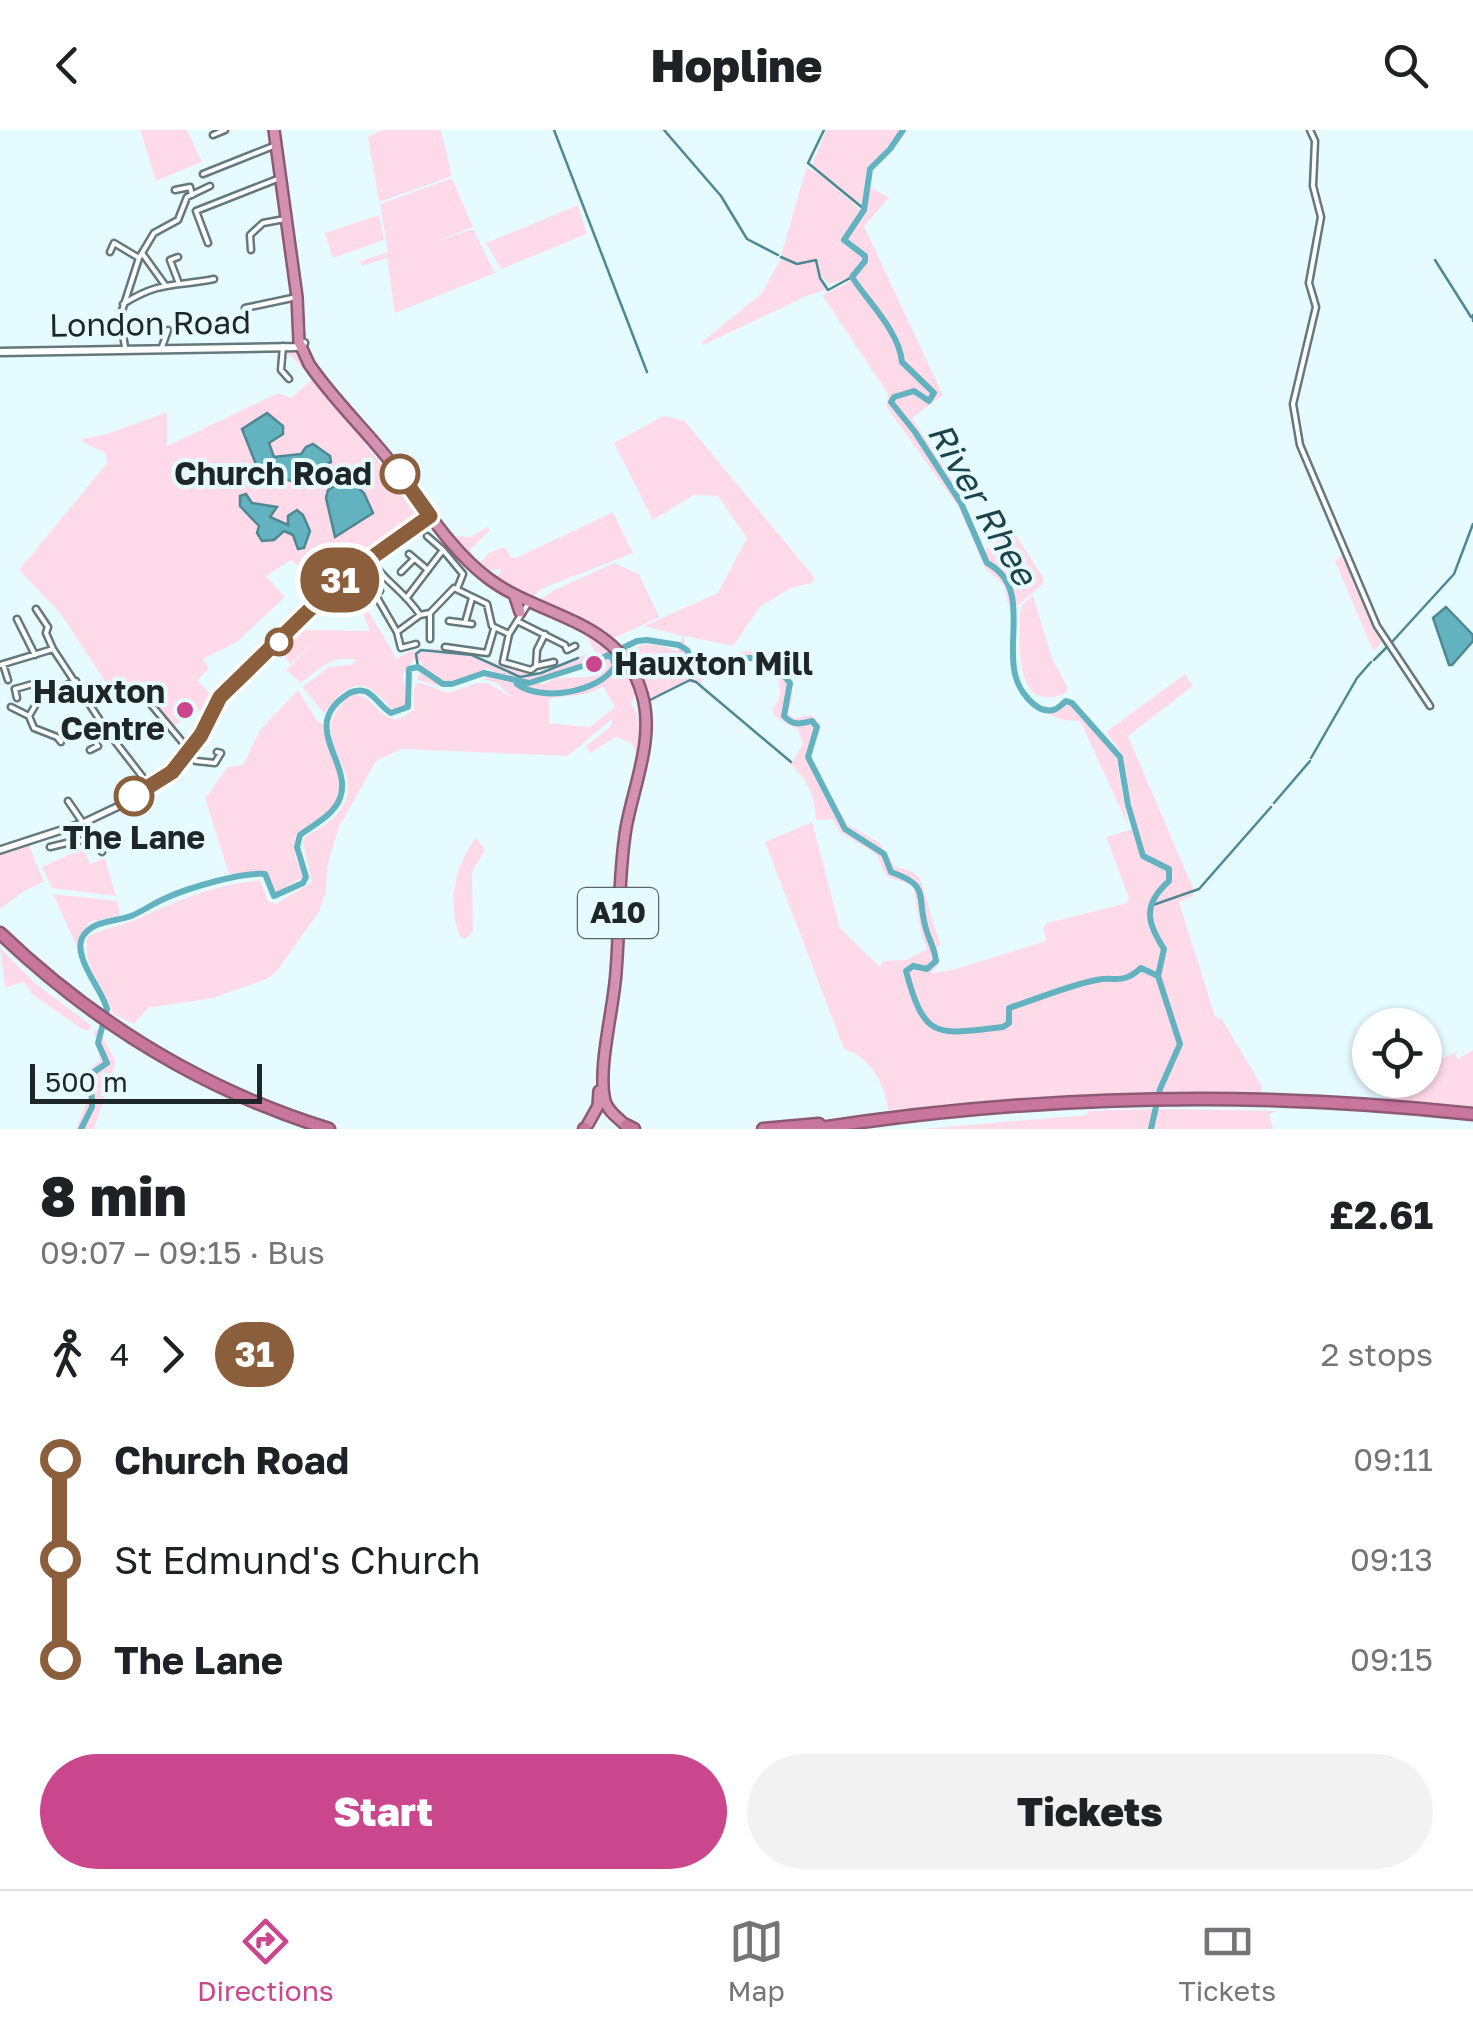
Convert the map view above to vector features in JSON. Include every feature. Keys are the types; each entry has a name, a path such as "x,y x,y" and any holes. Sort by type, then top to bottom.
{"highway":[{"name":"A10","path":"274,130 296,297 296,342 430,516 478,570 521,604 566,618 614,648 640,686 647,720 621,861 616,972 604,1095 608,1107 627,1125"},
{"path":"0,933 97,1019"},
{"path":"0,942 46,984 197,1083 312,1129"},
{"name":"A10","path":"585,1128 598,1106 601,1048 610,1020"},
{"path":"111,1029 228,1092 329,1129"},
{"path":"814,1129 1169,1102 1470,1116"},
{"path":"585,1128 601,1116 627,1125"},
{"path":"763,1129 849,1127"}],"main road":[{"name":"London Road","path":"0,352 162,352 296,342"}],"street":[{"path":"213,135 225,130"},
{"path":"1310,130 1315,141 1313,186 1321,216 1309,284 1316,307 1293,404 1300,445 1377,626 1430,706"},
{"path":"126,352 121,328 123,304 154,232 178,220 184,200 207,179 276,146"},
{"path":"208,243 196,211 280,178"},
{"path":"175,190 190,187 192,195"},
{"path":"252,250 250,235 263,223 286,220"},
{"path":"110,252 114,243 141,255 165,285"},
{"path":"178,257 170,260 178,281"},
{"path":"123,304 144,290 178,281 214,279"},
{"path":"245,308 254,301 296,297"},
{"path":"162,352 168,330"},
{"path":"289,378 281,370 296,342"},
{"path":"0,850 84,823 172,772 201,735 220,697 339,581 430,516"},
{"path":"427,536 464,574 457,589"},
{"path":"352,579 392,548"},
{"path":"408,596 443,550"},
{"path":"409,554 428,570"},
{"path":"369,557 386,579 408,596 420,615"},
{"path":"401,572 414,560"},
{"path":"397,632 420,615 430,613 450,590 457,589 488,604 494,629 509,634"},
{"path":"375,594 397,632 401,648 416,644"},
{"path":"449,621 468,623 472,598"},
{"path":"554,662 530,670 503,662 521,604 545,634 565,645 569,658"},
{"path":"36,609 48,627 46,633 53,650 148,784"},
{"path":"430,613 430,639"},
{"path":"17,619 34,654"},
{"path":"445,647 486,653 494,629"},
{"path":"536,666 537,650 545,634"},
{"path":"567,650 575,646"},
{"path":"8,680 1,665 53,650"},
{"path":"60,742 34,728 30,716 41,696 76,681"},
{"path":"18,698 14,689 33,684 41,696"},
{"path":"150,702 188,752 202,762 215,763 221,753 216,752"},
{"path":"12,706 30,716"},
{"path":"90,750 98,746 92,739 107,731"},
{"path":"202,762 202,770"},
{"path":"68,801 84,823"},
{"path":"70,828 75,840"},
{"path":"53,844 96,838 102,852"}],"shaded area":[{"path":"140,130 187,130 202,162 156,181"},
{"path":"381,130 441,130 452,176 379,202 368,137"},
{"path":"826,130 901,130 866,172 862,207 812,165"},
{"path":"806,168 818,173 862,211 841,241 861,254 863,260 849,278 829,284 818,273 826,290 703,345 762,293 781,258 798,264 781,256"},
{"path":"452,178 473,227 431,243 473,229 495,273 395,313 387,258 362,266 360,261 388,252 380,204"},
{"path":"869,186 889,198 864,226 943,395 912,418 958,489 985,550 1012,529 1044,579 1018,605 1009,607 1004,586 985,568 959,508 886,406 888,394 822,295 851,280 865,262 866,254 847,239 865,209"},
{"path":"578,205 587,234 501,269 486,243"},
{"path":"379,215 384,240 333,258 325,233"},
{"path":"293,348 422,518 362,555 334,580 322,567 308,576 291,560 266,576 285,597 237,642 203,659 209,668 198,680 211,695 202,714 196,707 173,728 141,687 118,701 61,614 19,570 107,463 106,453 82,439 167,412 167,446 278,393 291,398 312,379 284,352"},
{"path":"663,416 684,420 815,578 812,583 791,588 760,607 733,646 684,636 687,649 703,666 728,655 751,651 771,652 781,658 792,691 787,713 794,718 811,715 817,720 810,752 812,764 847,824 880,843 895,867 913,872 920,880 941,944 936,949 938,965 931,973 1046,941 1043,928 1047,923 1127,903 1129,898 1106,837 1133,829 1134,820 1123,756 1106,732 1185,674 1193,686 1128,736 1193,888 1193,896 1179,902 1215,1016 1221,1020 1220,1016 1262,1086 1261,1093 1043,1097 888,1110 874,1072 861,1058 844,1049 765,842 812,822 840,928 880,967 883,961 906,960 927,949 913,885 887,877 876,854 840,832 832,819 816,820 810,790 791,764 803,744 798,730 775,717 772,709 780,687 768,664 742,663 703,680 700,685 687,683 674,688 650,703 640,674 627,655 644,645 676,651 683,636 644,626 718,593 747,538 718,496 694,495 653,520 614,443"},
{"path":"613,512 633,553 541,589 533,597 497,577 502,569 486,571 479,564 489,553 504,547 516,558"},
{"path":"487,527 490,530 470,550 479,564 455,536 471,537"},
{"path":"1346,551 1382,642 1373,651 1335,561"},
{"path":"614,563 639,574 659,617 615,638 539,601 552,591"},
{"path":"1033,595 1052,658 1068,688 1066,693 1036,695 1023,673 1020,613"},
{"path":"361,599 397,659 416,650 440,649 476,656 486,660 486,664 488,660 534,676 588,653 592,655 587,667 538,682 543,684 557,678 588,677 605,670 586,635 595,639 619,658 634,685 636,694 631,704 640,727 636,752 631,743 616,737 590,753 586,746 610,727 613,718 568,756 402,749 376,761 339,827 327,867 326,893 318,913 277,971 267,979 213,998 148,1008 134,1024 113,1014 91,967 87,937 225,886 260,880 268,901 276,904 312,882 303,843 305,837 335,817 346,800 346,776 331,732 335,713 351,694 369,700 395,719 414,709 414,688 418,682 448,693 488,683 511,697 497,683 482,679 498,674 486,668 443,687 417,680 422,662 415,659 403,674 407,705 398,711 388,709 387,703 369,688 359,686 342,693 324,713 302,687 329,667 351,665 357,660 333,661 301,683 286,670 315,641 290,664 278,645 296,630 370,631 358,601","holes":["603,686 615,707 590,727 549,723 549,699 584,694"]},
{"path":"298,690 323,724 339,788 328,812 295,837 295,856 303,877 277,892 271,889 265,872 229,874 205,798 228,767 243,765 260,730"},
{"path":"1070,703 1115,751 1128,825 1080,721 1047,714"},
{"path":"476,837 485,850 472,872 473,931 466,939 460,937 453,898 458,872"},
{"path":"28,843 44,882 0,909 0,852"},
{"path":"84,848 90,864 105,858 116,896 52,888 42,867"},
{"path":"53,894 118,901 120,916 89,922 77,947"},
{"path":"0,948 36,984 92,1026 88,1031 33,995 24,982 5,988"},
{"path":"99,1030 116,1062 94,1129 76,1129 88,1097 86,1072 100,1061 94,1031"},
{"path":"1473,1050 1473,1108 1386,1099 1442,1098 1442,1058 1459,1051 1455,1055 1458,1059"},
{"path":"1154,1109 1148,1129 922,1129 1087,1115 1088,1111"},
{"path":"1156,1109 1278,1111 1269,1114 1273,1129 1152,1129"}],"water":[{"path":"267,413 283,426 283,434 269,443 274,457 301,454 313,444 330,456 331,462 291,481 259,472 242,429"},
{"path":"347,479 364,493 373,513 335,537 326,498 328,490"},
{"path":"246,494 252,503 277,507 270,517 288,525 288,516 297,510 303,515 310,531 304,548 298,549 293,535 284,531 274,540 262,541 257,533 259,526 240,506 240,496"},
{"path":"1446,607 1473,635 1473,641 1452,665 1433,618"}],"waterway":[{"path":"554,130 647,372"},
{"path":"664,130 721,196 747,239 778,255"},
{"path":"824,130 808,163 864,209"},
{"name":"River Rhee","path":"903,130 870,169 864,210 844,240 865,256 852,277 889,328 902,362 934,393 929,401 914,391 894,397 891,402 961,503 987,563 1008,585 1014,614 1013,660 1020,687 1028,699 1046,710 1066,701 1072,703 1120,757 1128,805 1143,856 1169,869 1169,881 1154,898 1150,914 1164,949 1158,976 1180,1044 1160,1089 1151,1129"},
{"path":"1312,130 1317,143 1316,165"},
{"path":"1318,198 1322,214"},
{"path":"1315,259 1321,227"},
{"path":"781,257 797,264 816,260 828,290 852,277"},
{"path":"1435,260 1471,317"},
{"path":"1473,315 1473,321"},
{"path":"1391,643 1454,574 1473,524"},
{"path":"81,1129 92,1107 91,1074 107,1063 98,1043 107,1009 82,955 80,946 86,932 176,894 229,878 265,874 274,896 303,883 306,877 297,847 300,835 328,815 340,798 340,772 327,733 332,708 347,694 359,691 370,694 391,713 408,707 409,669 418,667 443,684 484,673 529,683 647,640 679,645 687,650 696,670 737,659 755,658 770,663 790,683 784,716 797,723 812,721 817,727 808,757 845,829 884,854 891,872 912,882 920,893 936,961 927,969 913,966 906,971 928,1022 948,1031 1003,1027 1009,1023 1009,1008 1063,989 1096,980 1124,978 1141,968 1158,976"},
{"path":"1374,660 1387,647"},
{"path":"418,667 416,654 421,650 472,655 520,677 578,658"},
{"path":"517,684 540,693 583,688 596,683 615,666 611,654"},
{"path":"1311,758 1357,678 1371,662"},
{"path":"650,700 690,680 696,682 791,762"},
{"path":"1274,803 1310,761"},
{"path":"1153,905 1199,889 1271,807"}],"bus line":[{"name":"31","path":"134,796 172,772 201,735 220,697 339,581 430,516 400,474"}],"place":[{"name":"Church Road","path":"400,474"},
{"name":"Hauxton Mill","path":"594,664"},
{"name":"Hauxton Centre","path":"185,710"},
{"name":"The Lane","path":"134,796"}]}
